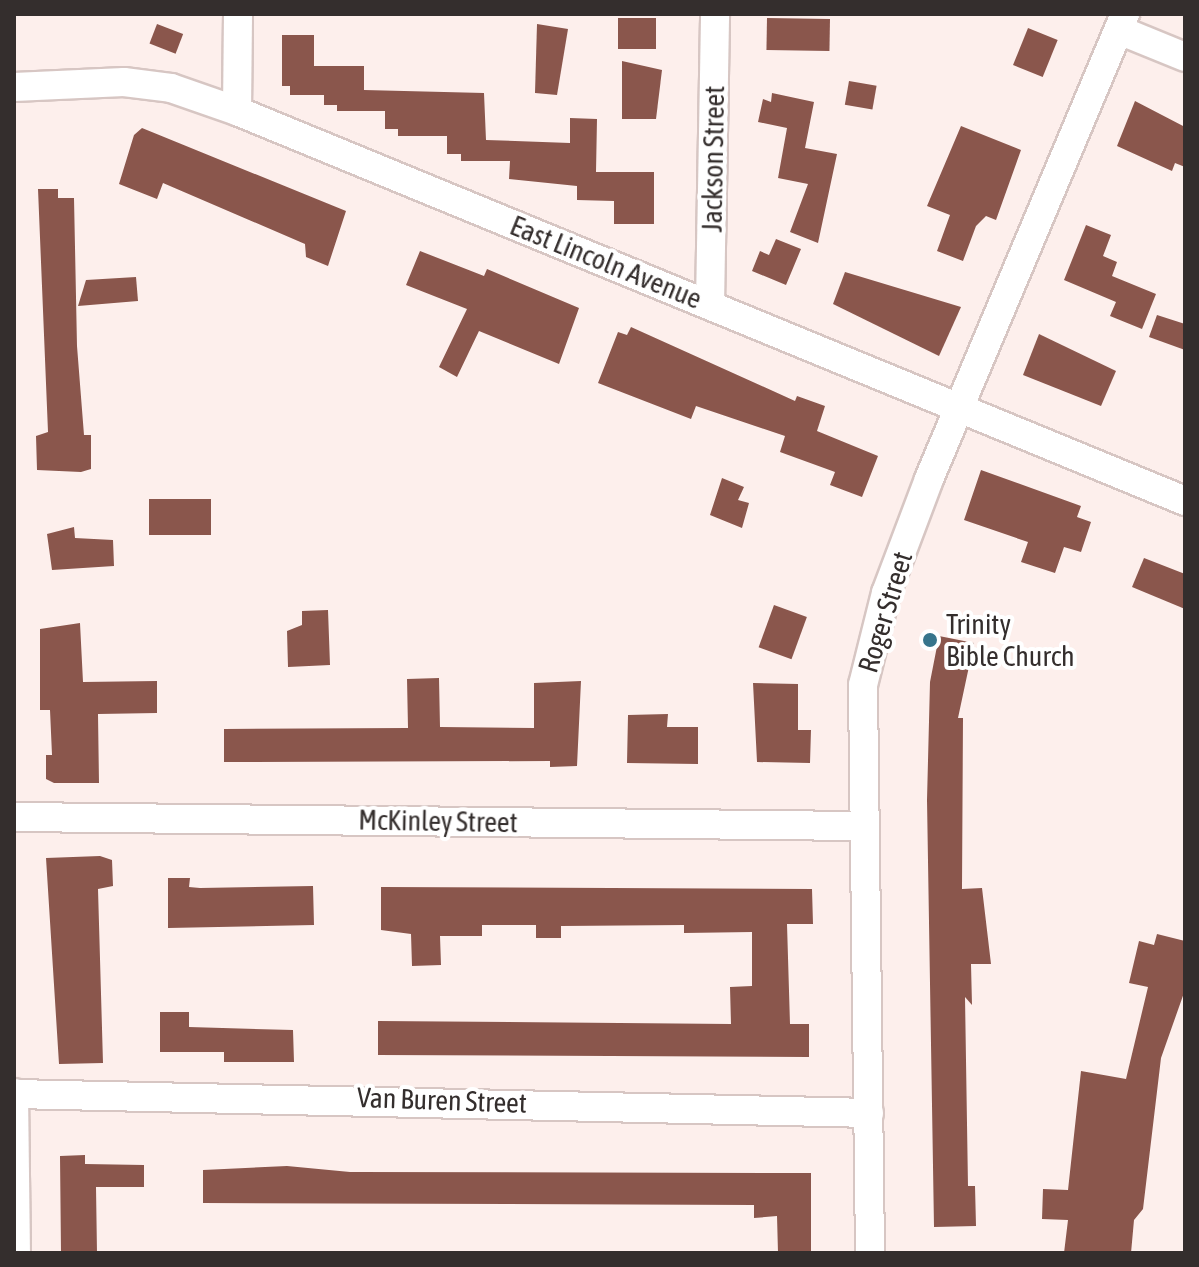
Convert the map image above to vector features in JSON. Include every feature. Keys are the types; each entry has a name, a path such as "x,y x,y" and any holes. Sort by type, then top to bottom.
{"street":[{"path":"237,111 238,14"},
{"name":"Jackson Street","path":"710,305 715,14"},
{"path":"1122,22 1185,57"},
{"name":"Roger Street","path":"870,1253 863,685 886,593 957,411 1122,22"},
{"name":"East Lincoln Avenue","path":"14,87 124,82 171,88 237,111 710,305 957,411 1185,501"},
{"name":"McKinley Street","path":"14,817 863,826"},
{"path":"14,1093 16,1253"},
{"name":"Van Buren Street","path":"14,1093 869,1113"}],"building":[{"path":"618,18 656,18 656,49 618,49"},
{"path":"767,18 830,19 829,51 766,50"},
{"path":"157,24 183,34 176,54 149,44"},
{"path":"537,24 568,29 557,95 535,93"},
{"path":"1028,28 1058,40 1043,77 1013,65"},
{"path":"282,35 314,35 314,66 364,66 364,90 484,93 486,140 570,143 570,118 597,119 596,172 654,172 654,224 614,224 614,201 577,200 577,186 509,179 510,161 461,161 461,154 447,154 447,136 398,136 398,129 385,129 385,111 337,111 337,105 324,105 324,95 290,95 290,86 282,86"},
{"path":"622,61 662,70 656,119 622,119"},
{"path":"849,81 877,86 872,109 845,105"},
{"path":"772,93 814,102 805,148 837,154 818,243 790,232 808,184 778,178 787,128 758,122 763,99 771,102"},
{"path":"1135,101 1185,127 1185,167 1175,163 1172,171 1117,146"},
{"path":"961,126 1021,150 996,220 986,216 976,226 963,261 937,251 950,215 927,206"},
{"path":"142,128 346,211 328,266 306,257 305,244 163,183 157,199 119,184 134,135"},
{"path":"38,189 58,189 58,198 74,198 77,346 84,435 91,435 91,469 81,472 37,470 36,436 48,432"},
{"path":"1086,225 1111,235 1103,256 1117,262 1112,276 1156,294 1142,329 1110,316 1116,302 1064,280"},
{"path":"776,239 801,249 786,285 752,271 760,251 769,255"},
{"path":"420,251 484,276 487,269 579,308 559,364 479,331 457,377 439,367 467,309 406,285"},
{"path":"845,272 961,307 939,356 833,304"},
{"path":"136,277 138,301 78,306 86,280"},
{"path":"1157,315 1185,324 1185,350 1149,337"},
{"path":"631,327 795,401 797,396 825,406 817,431 878,456 862,497 830,485 835,472 780,452 785,436 696,406 691,419 598,383 618,332 627,335"},
{"path":"1039,334 1116,371 1101,406 1023,375"},
{"path":"981,470 1081,506 1077,517 1091,522 1081,552 1064,547 1055,573 1021,562 1028,542 964,520"},
{"path":"722,478 744,487 738,500 749,503 742,528 710,515"},
{"path":"149,499 211,499 211,535 149,535"},
{"path":"74,527 75,538 113,540 114,566 52,570 47,534"},
{"path":"1144,558 1185,574 1185,609 1132,587"},
{"path":"774,605 807,617 791,659 759,647"},
{"path":"328,610 330,665 288,667 287,631 302,625 302,611"},
{"path":"80,623 83,682 157,681 157,713 98,714 99,783 54,783 46,779 46,755 52,755 50,710 40,710 40,629"},
{"path":"939,636 974,643 958,718 963,718 962,889 982,888 991,964 971,964 972,1005 965,997 968,1186 975,1186 976,1226 934,1227 927,800 930,682"},
{"path":"439,678 440,727 534,728 534,683 581,681 577,766 550,767 550,761 224,762 224,729 408,728 407,679"},
{"path":"753,683 798,684 798,730 811,730 810,763 757,762"},
{"path":"668,714 667,727 698,727 698,764 627,763 628,715"},
{"path":"100,856 112,860 113,886 98,889 103,1063 59,1064 46,858"},
{"path":"168,878 190,878 189,887 200,888 313,886 314,925 168,928"},
{"path":"381,887 812,889 813,924 787,924 790,1024 809,1024 809,1057 378,1055 378,1021 731,1024 730,987 752,986 752,932 684,933 684,925 561,926 561,938 536,938 536,925 482,925 482,936 440,936 441,965 412,966 411,934 381,930"},
{"path":"1157,934 1185,941 1185,990 1161,1058 1143,1209 1134,1220 1131,1253 1064,1253 1068,1220 1042,1219 1043,1189 1068,1190 1081,1071 1126,1079 1148,987 1129,983 1139,941 1154,945"},
{"path":"160,1012 189,1012 189,1027 293,1030 294,1062 224,1062 224,1052 160,1052"},
{"path":"85,1155 85,1164 144,1165 144,1187 96,1187 97,1253 61,1253 60,1156"},
{"path":"287,1166 350,1172 811,1173 811,1253 778,1253 777,1216 754,1218 754,1205 203,1203 203,1170"}],"place":[{"name":"Trinity Bible Church","path":"930,640"}]}
